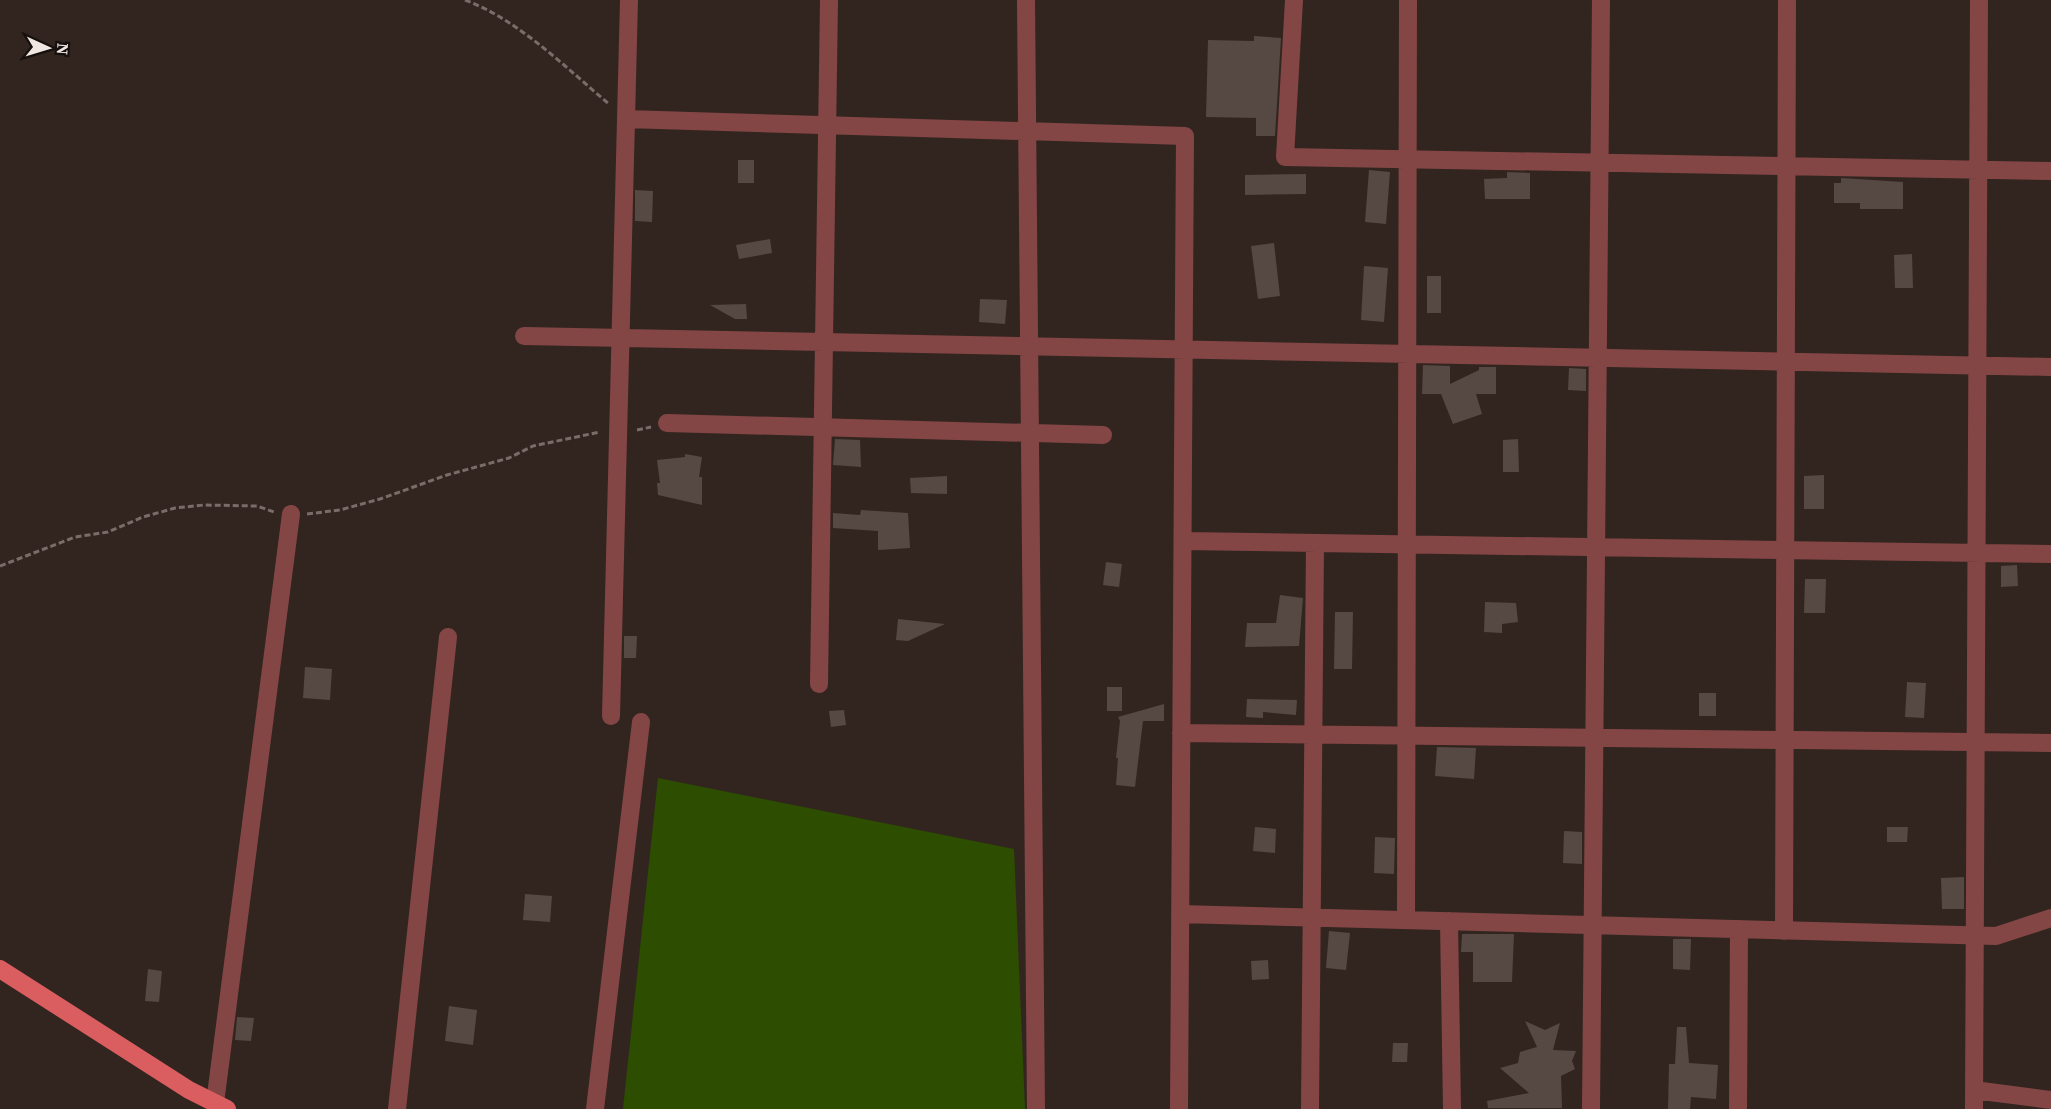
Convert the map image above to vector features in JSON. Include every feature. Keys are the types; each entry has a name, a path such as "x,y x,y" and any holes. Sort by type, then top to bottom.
{"main road":[{"path":"0,969 189,1090 221,1106"}],"street":[{"path":"611,716 629,0"},
{"path":"819,684 829,0"},
{"path":"1026,0 1036,1109"},
{"path":"1294,0 1285,157 2051,171"},
{"path":"1406,920 1408,0"},
{"path":"1591,1109 1601,0"},
{"path":"1784,931 1787,0"},
{"path":"1974,1109 1979,0"},
{"path":"626,119 1185,136 1179,1109"},
{"path":"524,336 2051,367"},
{"path":"667,423 1103,435"},
{"path":"221,1106 291,514"},
{"path":"1183,542 2051,555"},
{"path":"1310,1109 1315,544"},
{"path":"397,1109 448,637"},
{"path":"595,1109 641,722"},
{"path":"1181,733 2051,743"},
{"path":"1180,914 1974,936 1996,936 2051,918"},
{"path":"1449,921 1452,1109"},
{"path":"1738,1109 1739,929"},
{"path":"1974,1090 2031,1103 2051,1100"}],"path":[{"path":"465,0 475,3 523,32 626,119"},
{"path":"0,566 75,537 108,532 143,517 175,508 204,505 257,506 276,513 301,515 340,510 509,458 533,446 667,423"}],"green space":[{"path":"658,778 1014,849 1025,1109 623,1109"}],"building":[{"path":"1254,36 1281,38 1275,136 1256,136 1256,118 1206,117 1208,40 1254,41"},
{"path":"738,160 754,160 754,183 738,183"},
{"path":"1369,170 1390,172 1386,224 1365,222"},
{"path":"1507,172 1530,173 1530,199 1485,199 1484,179 1507,178"},
{"path":"1306,174 1306,194 1245,195 1245,175"},
{"path":"1841,178 1903,182 1903,209 1860,209 1860,203 1834,203 1834,183 1841,183"},
{"path":"635,190 653,191 652,222 635,221"},
{"path":"770,239 772,253 739,259 736,245"},
{"path":"1274,243 1280,296 1258,299 1251,246"},
{"path":"1912,254 1913,288 1895,288 1894,255"},
{"path":"1364,266 1388,268 1384,322 1361,320"},
{"path":"1427,276 1441,276 1441,313 1427,313"},
{"path":"980,299 1007,300 1005,324 979,322"},
{"path":"746,304 747,319 735,319 710,305"},
{"path":"1423,365 1450,366 1450,384 1479,370 1479,367 1496,367 1496,394 1476,394 1482,414 1453,424 1441,394 1422,394"},
{"path":"1569,368 1586,369 1586,391 1568,390"},
{"path":"835,439 860,440 861,467 833,465"},
{"path":"1518,439 1519,472 1503,472 1503,440"},
{"path":"685,454 702,457 699,477 702,477 702,505 658,495 657,483 660,483 657,460 685,457"},
{"path":"1824,475 1824,509 1804,509 1804,476"},
{"path":"947,476 947,494 911,493 910,478"},
{"path":"861,510 908,513 910,548 878,550 878,531 833,528 833,513 860,515"},
{"path":"1106,562 1122,564 1119,587 1103,585"},
{"path":"2017,565 2018,586 2001,587 2001,566"},
{"path":"1805,579 1826,579 1825,613 1804,613"},
{"path":"1280,595 1303,598 1299,646 1245,647 1247,623 1276,623"},
{"path":"1485,602 1516,603 1518,622 1502,624 1502,633 1484,632"},
{"path":"1335,612 1353,612 1352,669 1334,669"},
{"path":"898,619 945,624 908,641 896,640"},
{"path":"624,636 637,636 636,658 624,658"},
{"path":"305,667 332,669 330,700 303,698"},
{"path":"1907,682 1926,683 1924,718 1905,717"},
{"path":"1107,687 1122,687 1122,711 1107,711"},
{"path":"1699,693 1716,693 1716,716 1699,716"},
{"path":"1247,699 1297,700 1296,715 1263,712 1263,718 1246,717"},
{"path":"1164,704 1164,721 1143,721 1135,787 1116,785 1120,721 1118,717"},
{"path":"844,710 846,725 831,727 829,711"},
{"path":"1437,747 1476,748 1474,779 1435,776"},
{"path":"1255,827 1276,829 1275,853 1253,851"},
{"path":"1887,827 1908,827 1907,842 1887,842"},
{"path":"1564,831 1582,832 1582,864 1563,863"},
{"path":"1375,837 1395,838 1394,874 1374,873"},
{"path":"1964,877 1964,909 1942,909 1941,878"},
{"path":"525,894 552,896 550,922 523,920"},
{"path":"1329,931 1350,933 1346,970 1326,968"},
{"path":"1462,934 1514,934 1512,982 1473,982 1473,952 1461,952"},
{"path":"1673,939 1691,939 1690,970 1673,969"},
{"path":"1268,960 1269,979 1252,980 1251,961"},
{"path":"148,969 162,971 159,1002 145,1001"},
{"path":"449,1006 477,1010 473,1045 445,1041"},
{"path":"237,1017 254,1018 251,1041 235,1040"},
{"path":"1525,1021 1545,1030 1560,1023 1553,1050 1576,1051 1572,1061 1575,1069 1561,1076 1562,1108 1488,1108 1487,1101 1529,1093 1500,1068 1518,1063 1520,1052 1537,1047"},
{"path":"1677,1027 1686,1027 1689,1063 1718,1065 1716,1099 1691,1097 1690,1109 1668,1109 1669,1064 1675,1064"},
{"path":"1393,1043 1408,1043 1407,1062 1392,1062"}]}
